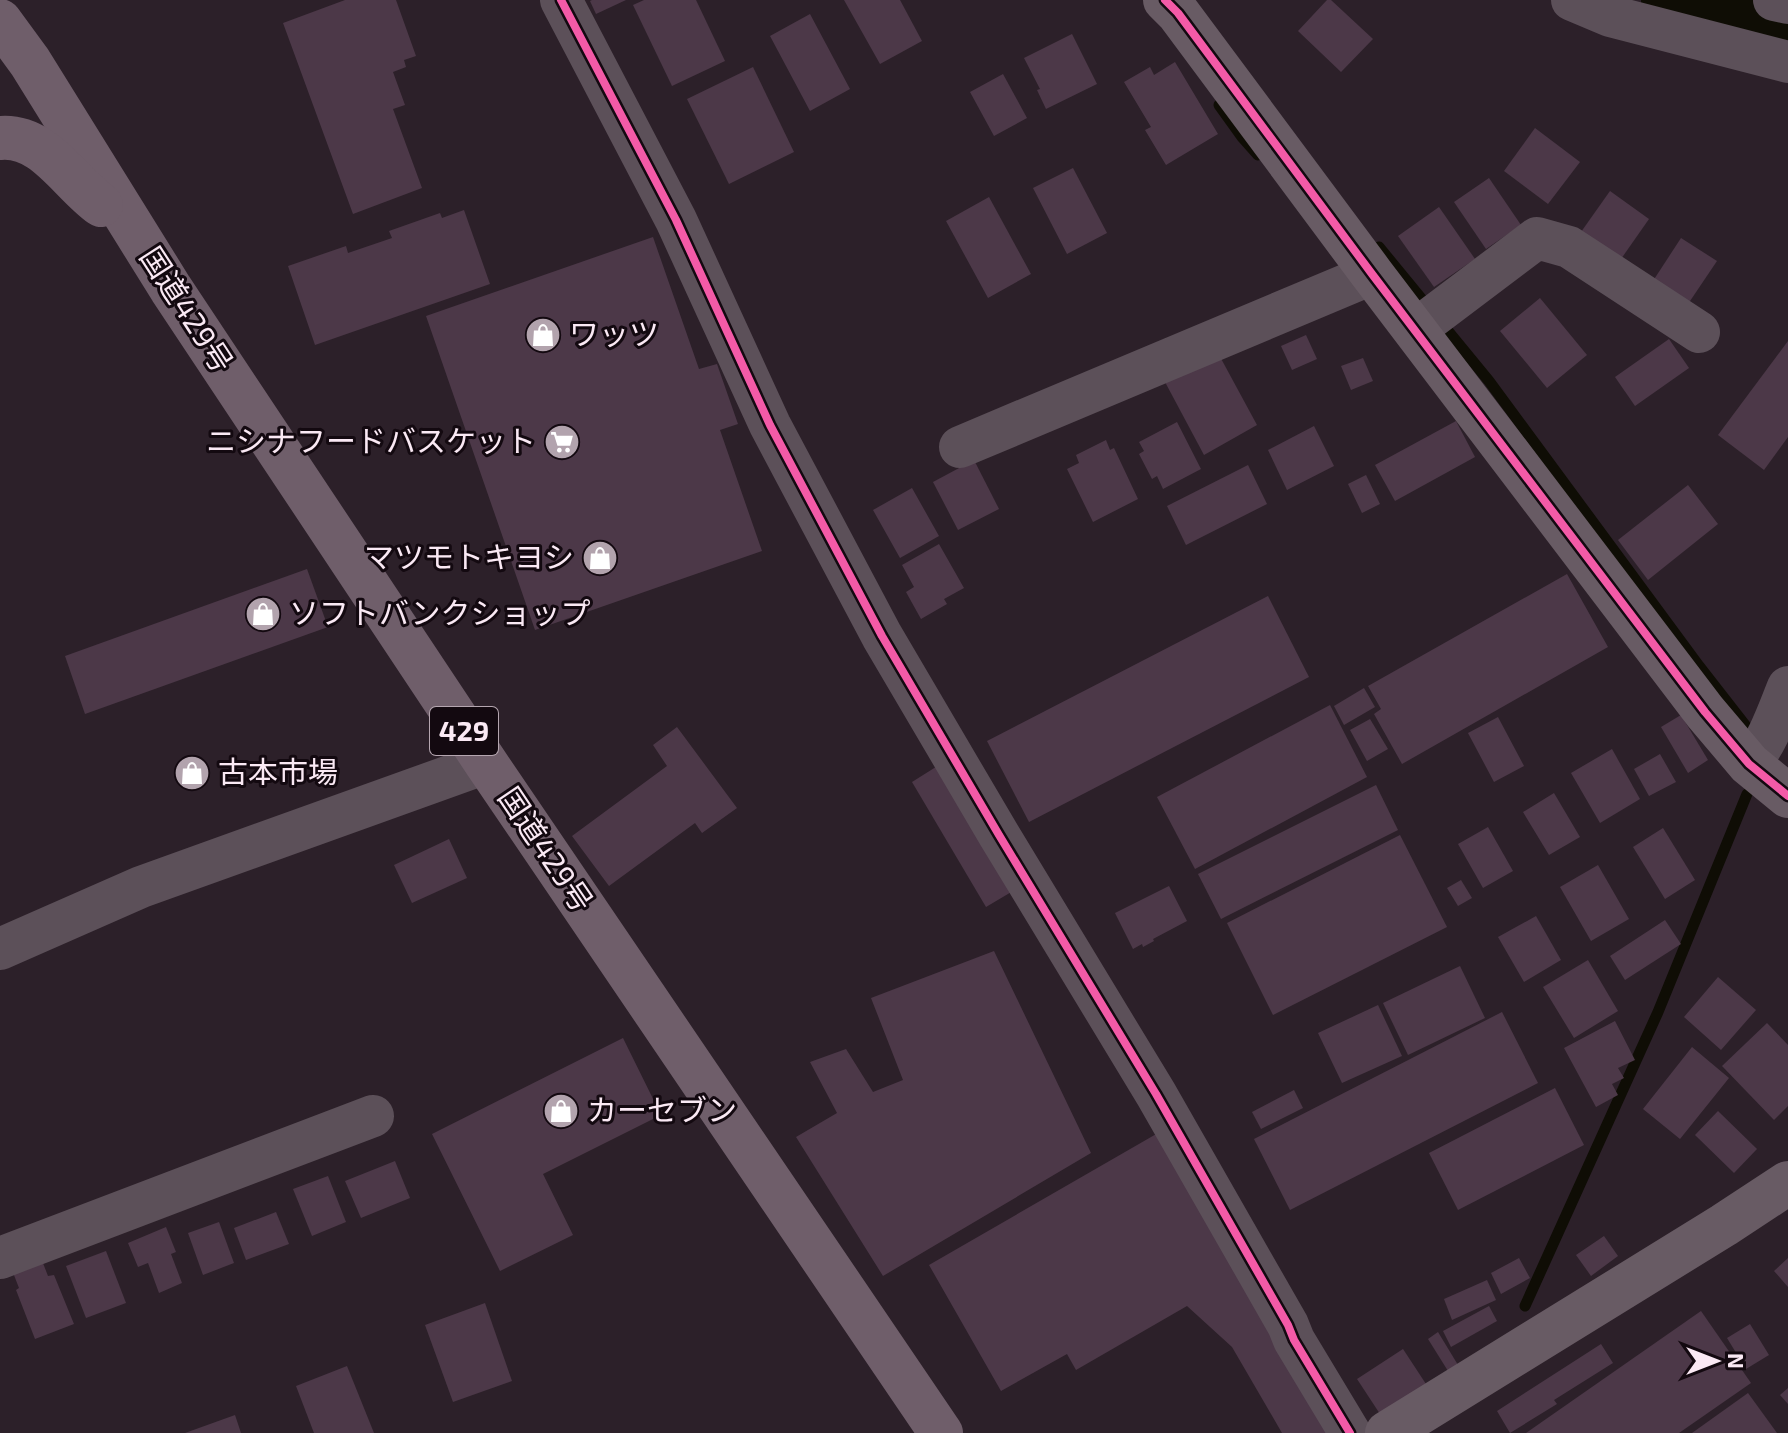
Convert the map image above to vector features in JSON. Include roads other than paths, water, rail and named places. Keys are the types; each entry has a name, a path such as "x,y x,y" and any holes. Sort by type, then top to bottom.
{"highway":[{"name":"国道429号","path":"0,21 30,62 171,289 486,763 941,1433"},
{"path":"0,138 10,137 37,146 96,202 132,227"}],"street":[{"path":"561,0 676,220 770,425 882,636 1156,1094 1294,1340 1350,1433"},
{"path":"1165,0 1178,13 1372,274 1428,321 1696,700 1758,752 1788,796"},
{"path":"1572,0 1610,16 1788,62"},
{"path":"1774,0 1788,3"},
{"path":"1428,321 1537,238 1569,247 1699,332"},
{"path":"960,447 1372,274"},
{"path":"1758,752 1788,687"},
{"path":"0,949 141,887 486,763"},
{"path":"0,1258 373,1116"},
{"path":"1387,1433 1788,1183"}],"waterway":[{"path":"1673,0 1788,31"},
{"path":"1219,105 1258,155"},
{"path":"1379,247 1489,381 1752,734"},
{"path":"1525,1306 1658,1012 1747,794"}],"place":[{"name":"ワッツ","path":"543,335"},
{"name":"ニシナフードバスケット","path":"562,442"},
{"name":"マツモトキヨシ","path":"600,558"},
{"name":"ソフトバンクショップ","path":"263,614"},
{"name":"古本市場","path":"192,773"},
{"name":"カーセブン","path":"561,1111"}]}
